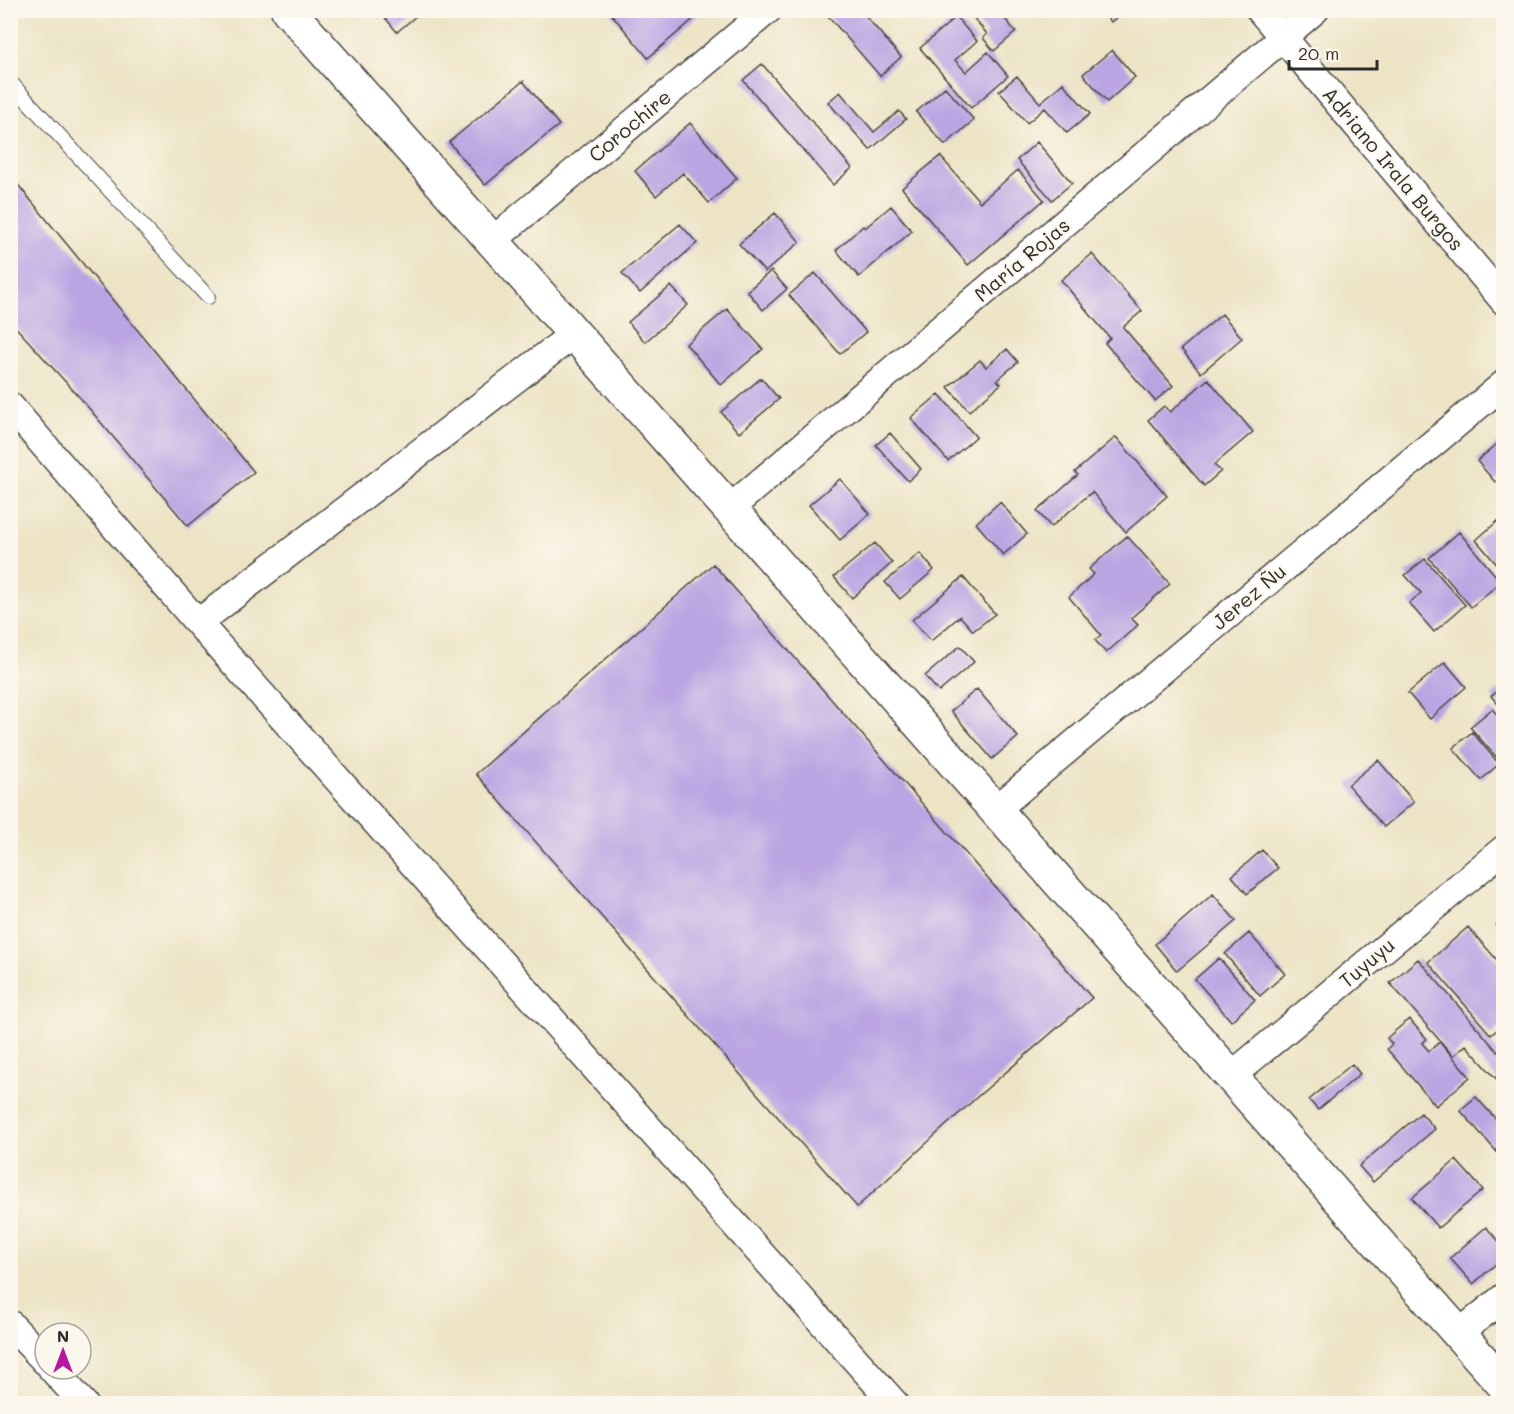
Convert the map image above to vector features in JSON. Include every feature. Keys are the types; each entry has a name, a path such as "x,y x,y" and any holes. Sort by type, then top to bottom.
{"street":[{"path":"288,10 1503,1385"},
{"name":"Corochire","path":"492,241 768,10"},
{"name":"Adriano Irala Burgos","path":"1260,10 1503,301"},
{"name":"María Rojas","path":"729,509 1316,10"},
{"path":"198,623 574,334"},
{"name":"Jerez Ñu","path":"995,810 1503,384"},
{"path":"10,406 198,623 895,1404"},
{"name":"Tuyuyu","path":"1231,1076 1503,849"},
{"path":"1458,1334 1503,1297"},
{"path":"10,1324 33,1348"},
{"path":"63,1381 84,1404"}],"lane":[{"path":"10,82 208,297"}],"building":[{"path":"372,10 411,10 416,16 397,32 382,14 378,17"},
{"path":"608,10 704,10 648,58"},
{"path":"823,10 866,10 863,13 901,57 880,76"},
{"path":"967,10 1015,10 1005,19 1016,32 994,51 983,38 987,34"},
{"path":"1101,10 1125,10 1111,22"},
{"path":"956,17 977,41 955,60 966,72 988,52 1008,76 971,108 920,48"},
{"path":"1112,50 1135,77 1107,102 1083,74"},
{"path":"762,64 852,168 833,185 743,80"},
{"path":"1017,76 1040,103 1063,83 1090,114 1067,133 1045,108 1027,123 999,91"},
{"path":"523,81 559,125 485,185 449,142"},
{"path":"945,87 974,120 945,145 916,112"},
{"path":"840,92 874,132 899,111 906,119 870,150 828,102"},
{"path":"690,123 737,178 709,203 683,173 656,196 635,171"},
{"path":"1037,142 1072,183 1052,200 1017,160"},
{"path":"940,156 980,202 1018,170 1044,200 968,265 902,188"},
{"path":"10,175 254,472 188,526 82,400 10,321"},
{"path":"891,206 912,231 859,277 836,250 863,226 865,228"},
{"path":"775,213 800,242 765,272 739,244"},
{"path":"680,224 697,243 640,293 622,273"},
{"path":"1092,254 1142,311 1123,327 1173,386 1155,401 1105,343 1110,338 1061,280"},
{"path":"771,271 787,289 763,310 747,291"},
{"path":"815,273 866,332 840,354 789,295"},
{"path":"671,286 688,305 645,342 628,322"},
{"path":"727,309 763,349 721,385 686,344"},
{"path":"1222,314 1242,338 1201,373 1181,349"},
{"path":"1007,349 1018,362 997,380 1001,384 969,411 948,387 980,360 986,367"},
{"path":"761,378 779,399 739,433 721,412"},
{"path":"1208,379 1253,432 1214,465 1221,471 1204,486 1148,420 1164,406 1170,412"},
{"path":"939,394 976,437 948,461 911,418"},
{"path":"890,433 921,469 908,481 876,445"},
{"path":"1116,437 1167,496 1126,532 1092,492 1051,527 1037,511 1078,475 1075,472"},
{"path":"1504,438 1504,475 1495,482 1477,461"},
{"path":"840,479 870,514 840,540 809,505"},
{"path":"1000,502 1027,534 1003,555 976,523"},
{"path":"1499,520 1504,526 1504,573 1476,540"},
{"path":"1459,532 1501,582 1471,607 1429,558"},
{"path":"1127,536 1170,584 1131,618 1138,625 1106,653 1095,640 1101,635 1069,597 1094,574 1089,569"},
{"path":"875,543 892,563 852,598 834,577"},
{"path":"920,553 934,570 900,599 885,582"},
{"path":"1425,559 1465,605 1434,632 1409,603 1421,593 1405,575"},
{"path":"713,564 1092,998 976,1098 857,1207 476,774"},
{"path":"963,577 995,614 973,631 960,616 931,641 912,620"},
{"path":"960,646 974,662 939,692 925,676"},
{"path":"1445,662 1466,687 1430,719 1408,693"},
{"path":"1504,686 1504,711 1491,696"},
{"path":"977,689 1018,737 992,759 951,711"},
{"path":"1492,709 1504,722 1504,766 1470,727"},
{"path":"1472,732 1499,764 1481,780 1453,748"},
{"path":"1378,760 1414,802 1384,827 1348,785"},
{"path":"1262,850 1278,868 1247,894 1232,876"},
{"path":"1213,894 1236,921 1177,971 1155,944"},
{"path":"1504,918 1504,934 1496,925"},
{"path":"1468,927 1504,968 1504,1024 1491,1035 1428,962"},
{"path":"1249,933 1285,974 1260,996 1225,954"},
{"path":"1219,958 1255,1000 1231,1021 1195,979"},
{"path":"1418,959 1504,1059 1504,1078 1499,1082 1466,1045 1453,1056 1390,983"},
{"path":"1409,1019 1427,1039 1422,1043 1429,1051 1440,1042 1470,1077 1436,1106 1387,1049 1392,1044 1387,1038"},
{"path":"1352,1064 1360,1074 1318,1110 1309,1100"},
{"path":"1476,1097 1504,1128 1504,1160 1460,1110"},
{"path":"1421,1113 1435,1129 1373,1182 1359,1166"},
{"path":"1456,1160 1483,1190 1438,1228 1412,1198"},
{"path":"1486,1227 1504,1247 1504,1257 1473,1284 1450,1258"}]}
